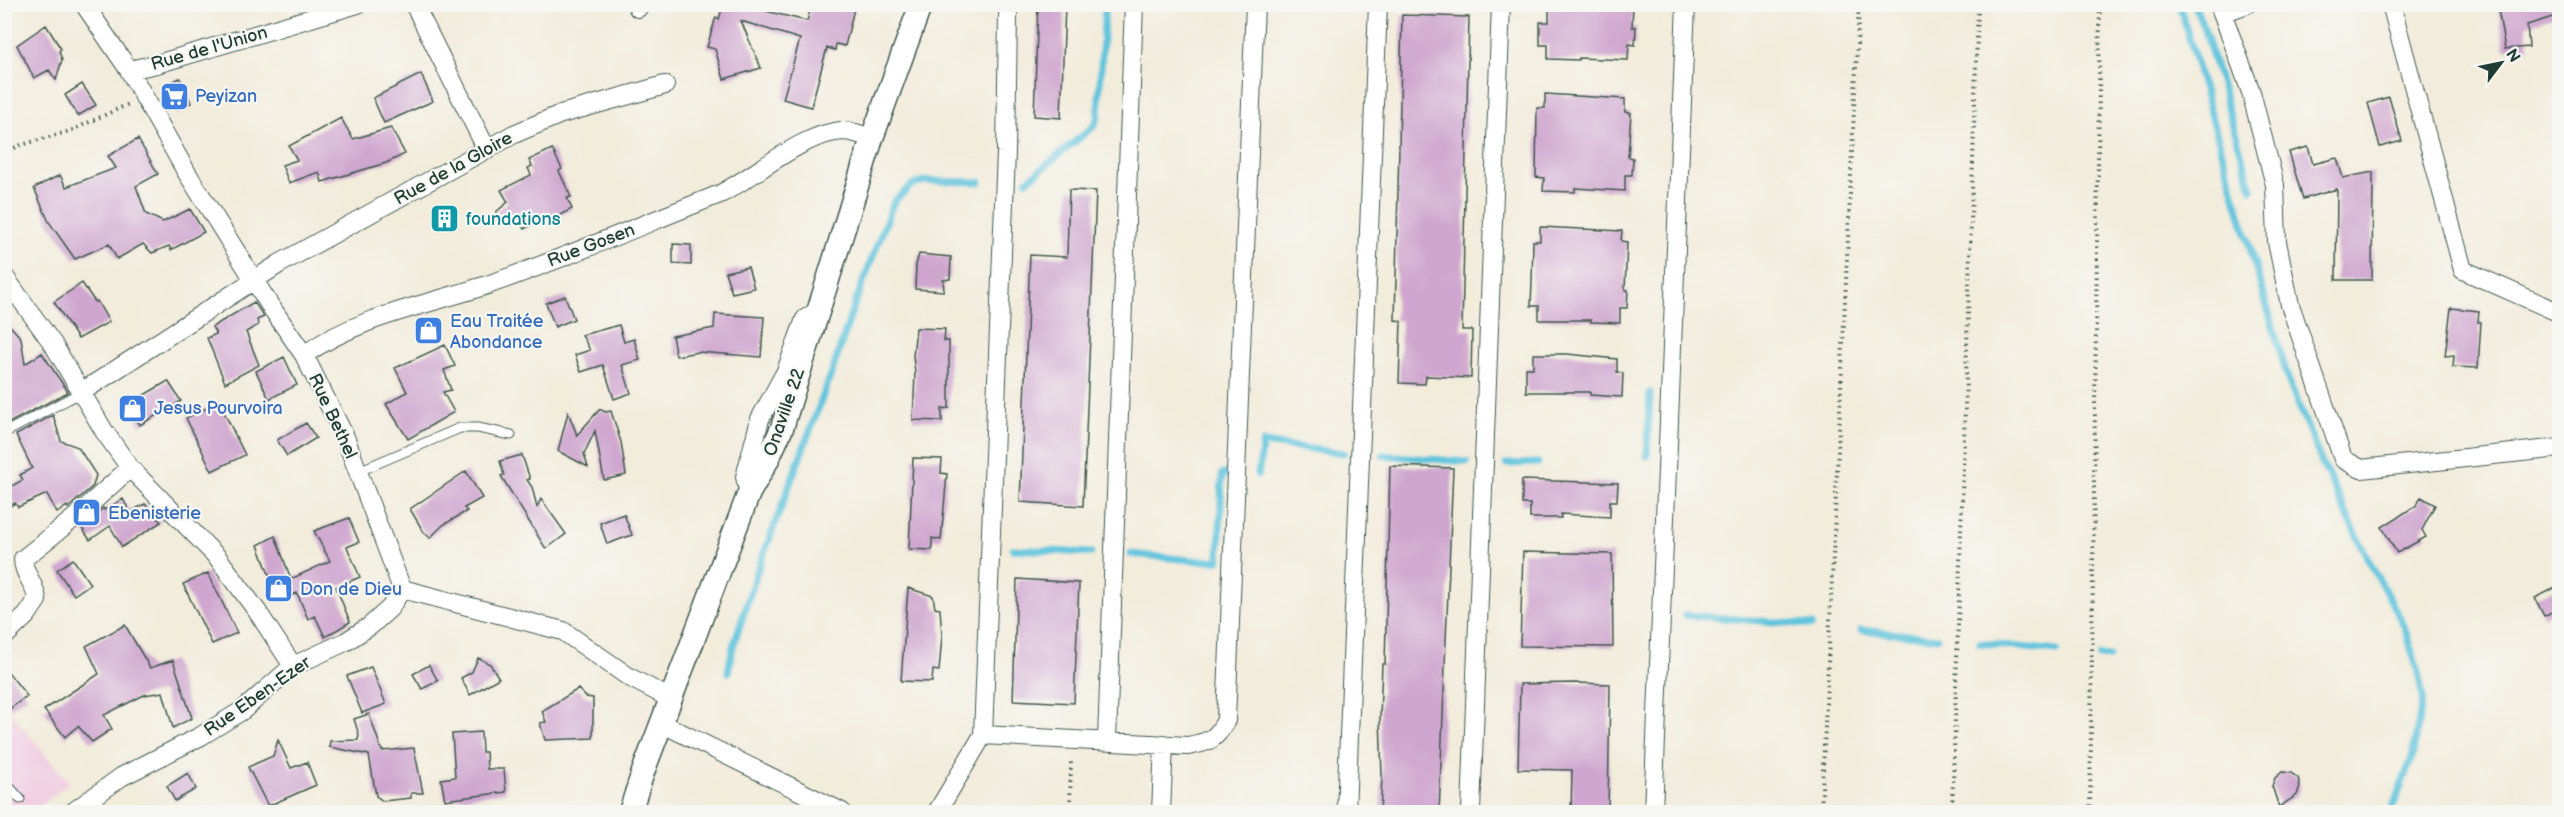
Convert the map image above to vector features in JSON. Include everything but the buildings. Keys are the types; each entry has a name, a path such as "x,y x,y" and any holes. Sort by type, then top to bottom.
{"street":[{"name":"Rue Bethel","path":"84,4 129,70 144,99 254,281 304,355 332,408 359,471 402,588"},
{"name":"Rue de l'Union","path":"129,70 157,64 358,4"},
{"path":"414,4 487,150"},
{"name":"Onaville 22","path":"630,813 643,772 749,493 782,428 872,138 921,4"},
{"path":"1107,740 1134,4"},
{"path":"983,735 1188,746 1207,742 1219,734 1226,720 1255,4"},
{"path":"1346,813 1378,4"},
{"path":"1471,813 1501,4"},
{"path":"1653,813 1686,4"},
{"path":"2247,4 2220,9 2251,92 2275,185 2277,242 2290,306 2343,459 2361,469 2559,448"},
{"path":"2391,4 2463,270 2559,313"},
{"path":"937,813 983,735 1006,152 1008,15"},
{"name":"Rue de la Gloire","path":"80,393 279,264 514,134 561,114 665,85"},
{"name":"Rue Gosen","path":"304,355 322,342 350,329 491,284 720,194 741,183 803,142 845,131 872,138"},
{"path":"4,276 52,344 80,393 130,468 218,558 257,610 293,666"},
{"path":"4,637 27,615 37,600 37,593 23,568 23,559 78,515 130,468"},
{"path":"402,588 563,631 629,677 671,699"},
{"name":"Rue Eben-Ezer","path":"73,813 121,777 201,736 243,710 293,666 345,642 370,626 390,608 402,588"},
{"path":"663,724 808,805 842,813"},
{"path":"1161,813 1164,744"}],"lane":[{"path":"4,433 80,393"},
{"path":"359,471 460,428 478,428 511,435"},
{"path":"4,781 20,799"}],"path":[{"path":"1821,813 1859,4"},
{"path":"1952,813 1978,4"},
{"path":"2090,813 2100,4"},
{"path":"4,154 18,146 70,131 144,99"},
{"path":"1070,813 1072,739"}],"shaded area":[{"path":"4,705 69,783 32,812 5,812"}],"waterway":[{"path":"1027,181 1094,126 1098,116 1105,4"},
{"path":"2179,4 2289,382 2322,463 2368,559 2404,626 2417,668 2423,697 2412,758 2391,812"},
{"path":"2194,4 2205,31 2252,189"},
{"path":"728,672 733,647 757,572 894,201 912,185 925,181 980,182"},
{"path":"1647,456 1650,393"},
{"path":"1258,475 1263,443 1344,453"},
{"path":"1383,455 1467,462"},
{"path":"1506,464 1538,463"},
{"path":"1131,554 1201,561 1219,560 1222,474 1226,474"},
{"path":"1013,549 1091,553"},
{"path":"1685,615 1812,625"},
{"path":"1861,630 1937,638"},
{"path":"1980,643 2057,651"},
{"path":"2100,656 2109,657"}],"place":[{"name":"Peyizan","path":"174,96"},
{"name":"foundations","path":"445,219"},
{"name":"Eau Traitée Abondance","path":"429,331"},
{"name":"Jesus Pourvoira","path":"133,408"},
{"name":"Ebenisterie","path":"87,513"},
{"name":"Don de Dieu","path":"279,589"}]}
